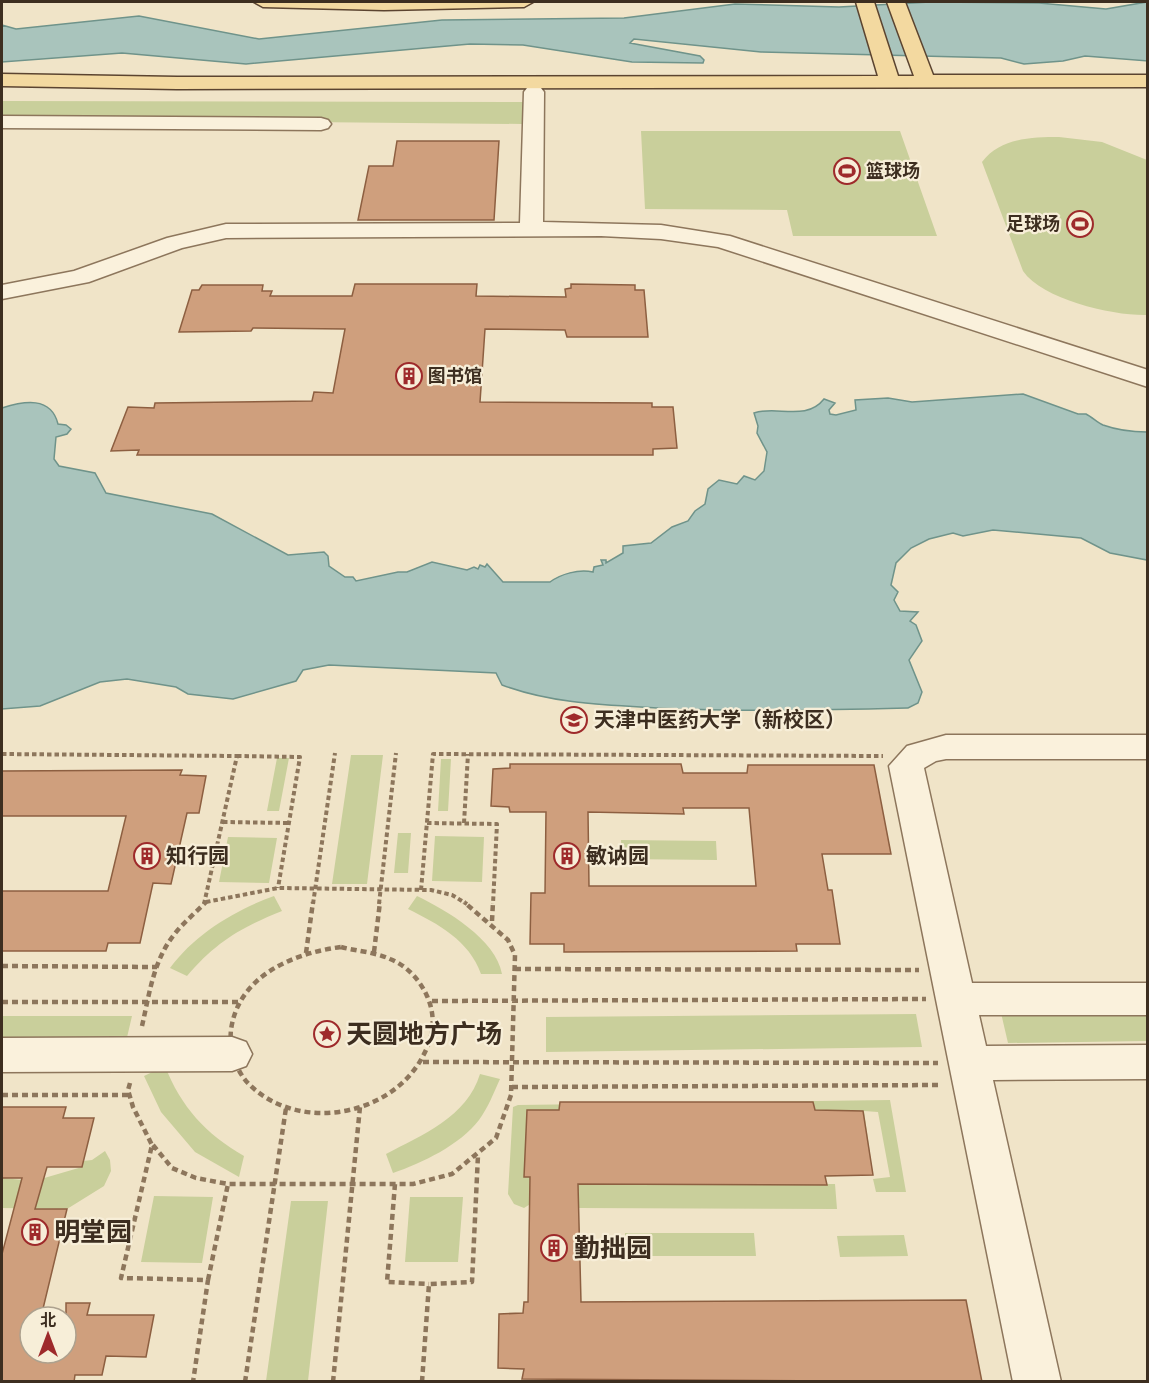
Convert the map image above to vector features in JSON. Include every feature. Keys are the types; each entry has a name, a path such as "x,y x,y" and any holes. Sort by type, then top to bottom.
{"main road":[{"path":"263,2 384,5 524,2"},
{"path":"865,2 887,72"},
{"path":"896,2 926,82"},
{"path":"177,83 887,72 926,82 1148,81"},
{"path":"2,80 177,83 391,92"},
{"path":"2,90 156,93 1148,92"}],"lane":[{"path":"531,230 534,92"},
{"path":"2,122 321,124"},
{"path":"2,292 80,277 175,243 226,231 632,230 693,235 722,241 1148,379"},
{"path":"1036,1382 955,1074 955,999 906,766 913,756 926,750 946,747 1148,747"},
{"path":"955,999 1148,999"},
{"path":"2,1055 232,1054"},
{"path":"955,1074 1148,1062"}],"path":[{"path":"306,953 335,753"},
{"path":"374,951 396,753"},
{"path":"2,754 300,757 278,888"},
{"path":"421,890 433,754 913,756"},
{"path":"464,823 468,754"},
{"path":"206,902 278,888 421,890 452,895 492,922 508,939 515,955 512,1087 506,1113 496,1138 452,1174 424,1182 395,1184 228,1184 196,1178 172,1168 152,1145 128,1090 156,967 172,937 206,902 237,756"},
{"path":"223,822 289,823"},
{"path":"427,823 497,824 492,922"},
{"path":"341,947 374,951 405,965 420,979 432,1001 435,1014 434,1034 423,1062 398,1089 376,1102 330,1113 286,1108 267,1100 252,1089 240,1075 232,1054 231,1024 240,1002 260,977 276,965 306,953 341,947"},
{"path":"2,966 156,967"},
{"path":"514,969 919,970"},
{"path":"432,1001 955,999"},
{"path":"2,1002 240,1002"},
{"path":"423,1062 512,1062 955,1074"},
{"path":"512,1087 955,1074"},
{"path":"2,1095 130,1095"},
{"path":"333,1382 360,1107"},
{"path":"245,1382 286,1108"},
{"path":"152,1145 121,1278 208,1280"},
{"path":"395,1184 387,1282 429,1284 472,1282 478,1155"},
{"path":"193,1382 208,1280 228,1184"},
{"path":"422,1382 429,1284"}],"green space":[{"path":"2,101 523,102 522,124 2,119"},
{"path":"641,131 900,131 937,236 793,236 787,210 645,209"},
{"name":"足球场","path":"1059,137 1102,142 1147,160 1147,315 1117,313 1062,298 1033,281 1023,271 982,162 998,148 1017,140"},
{"path":"351,755 383,755 367,884 332,884"},
{"path":"277,758 289,758 279,811 267,811"},
{"path":"441,759 451,759 448,811 438,811"},
{"path":"398,833 411,833 408,873 394,873"},
{"path":"435,836 484,837 482,882 432,881"},
{"path":"228,837 277,838 269,883 219,882"},
{"path":"621,840 716,841 717,860 622,859"},
{"path":"274,896 282,911 230,937 208,954 187,976 170,968 191,944 217,924 245,908"},
{"path":"417,896 442,909 480,938 498,961 502,974 481,974 476,962 461,942 441,927 408,909"},
{"path":"1147,1012 1147,1041 1008,1043 1001,1013"},
{"path":"916,1014 922,1047 546,1052 546,1017"},
{"path":"2,1016 132,1016 125,1046 2,1046"},
{"path":"165,1066 171,1081 196,1118 218,1138 244,1156 239,1177 195,1152 161,1112 144,1076"},
{"path":"480,1074 500,1079 479,1120 462,1137 440,1152 393,1173 386,1154 428,1132 454,1113 474,1089"},
{"path":"890,1100 906,1192 876,1192 873,1179 890,1177 878,1112 864,1111 873,1175 593,1183 835,1184 837,1209 579,1208 579,1191 563,1191 562,1184 524,1208 514,1204 508,1194 513,1107 518,1105"},
{"path":"105,1151 110,1160 111,1171 104,1186 67,1209 2,1208 2,1178 34,1181 82,1167 83,1161 92,1160"},
{"path":"154,1196 213,1197 202,1263 141,1262"},
{"path":"410,1197 463,1197 458,1262 405,1262"},
{"path":"291,1201 328,1201 308,1381 266,1381"},
{"path":"625,1233 754,1233 756,1256 626,1256"},
{"path":"904,1235 908,1256 840,1257 837,1236"}],"water":[{"path":"930,2 1039,3 1106,9 1147,2 1148,61 1085,56 1063,61 1024,64 1001,58 761,52 634,39 630,43 700,56 704,60 703,63 632,62 523,45 470,44 246,64 122,53 2,62 2,25 16,29 139,16 259,39 442,20 624,18 735,4 839,7"},
{"path":"1023,394 1078,414 1086,414 1108,427 1147,432 1147,560 1110,553 1081,538 993,530 963,536 953,533 929,539 911,548 896,563 891,585 898,592 894,600 900,611 918,612 910,621 916,625 922,641 909,660 922,692 918,703 908,708 722,710 600,704 560,700 521,691 502,685 496,673 329,665 303,670 296,681 233,699 188,694 176,687 127,679 100,682 40,706 2,709 2,408 36,403 49,409 58,424 66,425 71,429 67,434 56,437 54,459 59,466 95,473 106,493 212,514 288,555 324,552 328,556 329,566 345,577 353,577 356,581 407,572 432,562 467,570 474,567 478,569 480,565 485,567 487,564 503,582 550,582 570,573 593,572 594,567 603,565 601,560 606,560 606,563 623,553 623,546 651,543 672,527 688,521 695,511 705,504 708,489 719,480 737,484 744,476 755,480 764,471 767,452 757,433 758,426 754,413 809,410 824,399 835,403 829,410 830,414 836,415 856,410 855,400 888,398 912,402"}],"building":[{"path":"397,141 499,141 494,220 358,220 369,166 393,166"},
{"name":"图书馆","path":"355,284 477,284 476,296 566,297 565,289 571,288 571,284 635,285 635,290 644,290 648,337 567,337 565,330 485,329 480,402 652,403 652,407 673,407 677,448 653,449 653,455 137,455 139,450 111,451 128,407 154,408 155,403 312,401 314,392 333,393 345,329 253,328 251,331 179,332 192,290 199,290 202,285 263,285 262,291 272,291 270,296 352,296"},
{"name":"敏讷园","path":"510,764 681,764 683,773 747,773 748,765 874,765 891,854 822,854 828,890 832,890 840,944 796,944 797,951 564,952 564,944 530,944 531,893 545,893 546,812 510,812 509,807 491,806 493,769 510,768","holes":["683,808 749,808 756,886 589,886 588,812 684,814"]},
{"name":"知行园","path":"182,770 180,775 206,776 199,813 187,813 171,884 153,883 140,943 108,943 106,951 2,951 2,891 108,891 126,816 2,816 2,771"},
{"name":"勤拙园","path":"560,1102 813,1102 815,1110 863,1111 873,1175 825,1176 827,1185 578,1184 581,1302 966,1300 982,1382 522,1379 524,1369 498,1368 499,1314 523,1313 524,1302 528,1302 530,1177 524,1177 527,1110 559,1110"},
{"name":"明堂园","path":"2,1107 66,1107 63,1118 94,1118 82,1167 47,1167 35,1209 67,1209 44,1305 18,1305 18,1365 78,1365 78,1305 66,1305 66,1303 90,1303 87,1315 154,1315 146,1357 106,1356 102,1375 75,1375 74,1382 2,1382 2,1254 22,1178 2,1178"}],"place":[{"name":"篮球场","path":"847,171"},
{"name":"足球场","path":"1080,224"},
{"name":"图书馆","path":"409,376"},
{"name":"天津中医药大学（新校区）","path":"574,720"},
{"name":"知行园","path":"147,856"},
{"name":"敏讷园","path":"567,856"},
{"name":"天圆地方广场","path":"327,1034"},
{"name":"明堂园","path":"35,1232"},
{"name":"勤拙园","path":"554,1248"}]}
